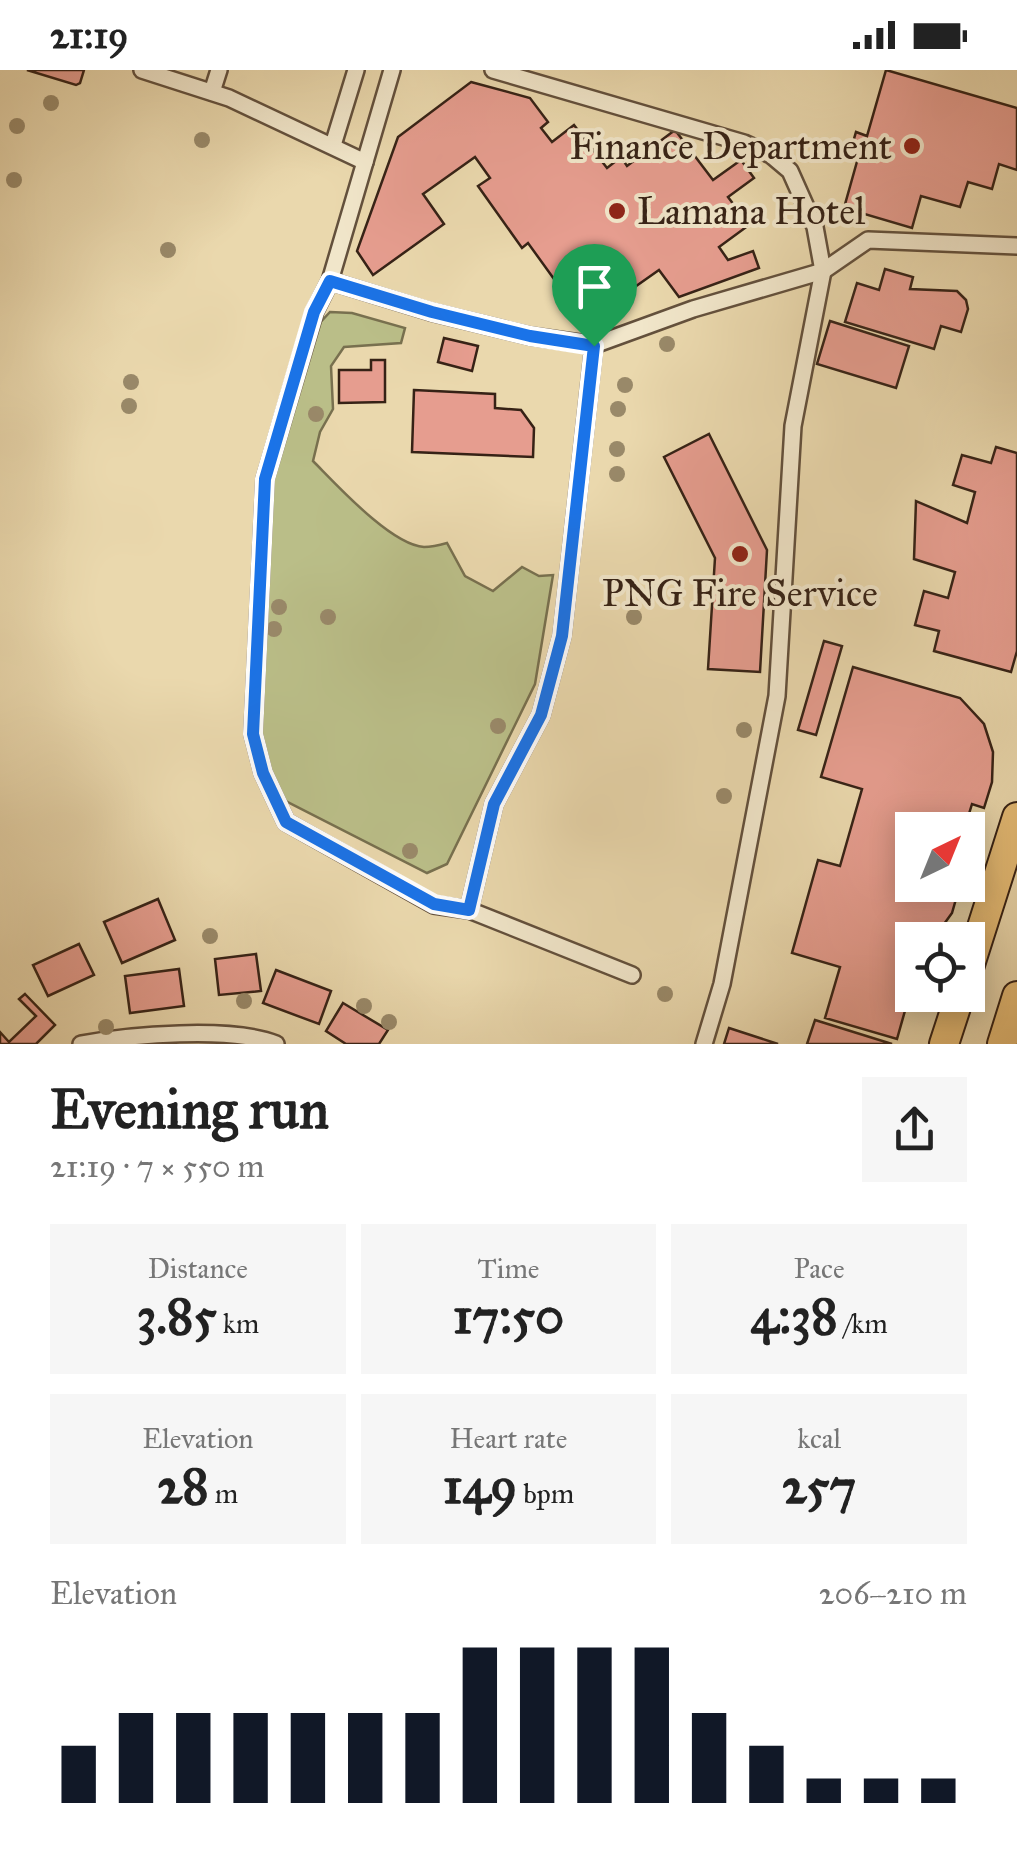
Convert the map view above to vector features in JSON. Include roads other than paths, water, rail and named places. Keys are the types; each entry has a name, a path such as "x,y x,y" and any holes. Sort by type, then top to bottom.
{"highway":[{"path":"983,922 1017,817"},
{"path":"1002,1044 1017,996"},
{"path":"944,1044 954,1012"}],"street":[{"path":"142,70 212,92 365,162"},
{"path":"212,92 219,70"},
{"path":"333,145 356,70"},
{"path":"392,70 330,281 314,312 265,479 253,734 263,773 286,822 434,904 469,910 632,975"},
{"path":"492,70 744,143 771,155 790,170 815,227 823,271 793,426 776,696 722,984 704,1044"},
{"path":"330,281 481,324 594,346 693,309 823,271 868,240 1017,246"},
{"path":"469,910 494,804 541,715 562,636 594,346"},
{"path":"81,1044 235,1033 276,1044"}],"place":[{"name":"Finance Department","path":"912,146"},
{"name":"Lamana Hotel","path":"617,211"},
{"name":"PNG Fire Service","path":"740,554"}]}
